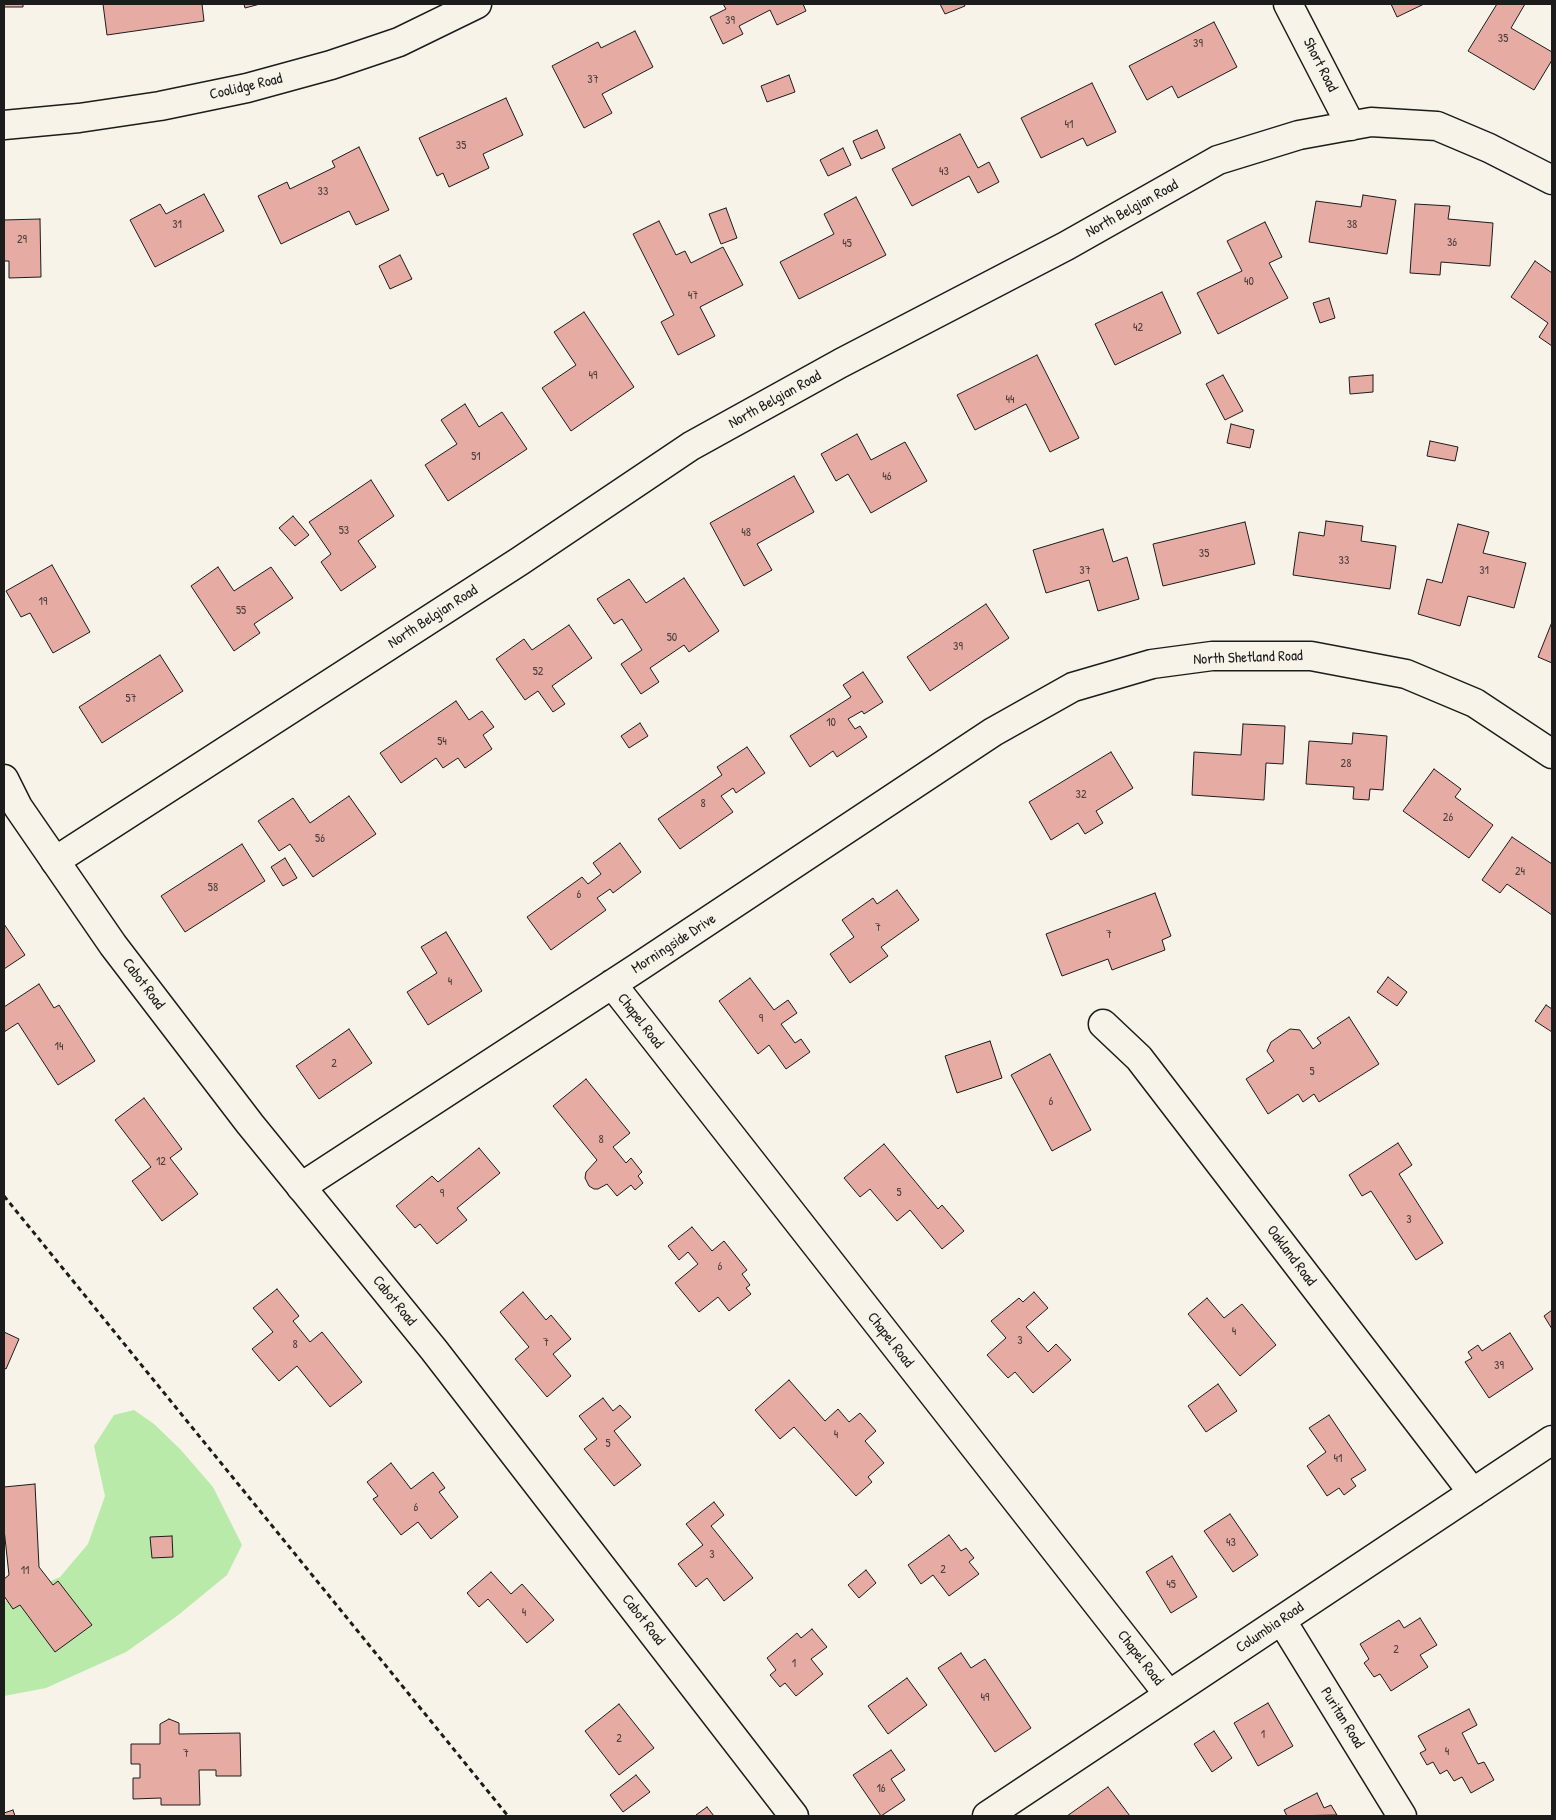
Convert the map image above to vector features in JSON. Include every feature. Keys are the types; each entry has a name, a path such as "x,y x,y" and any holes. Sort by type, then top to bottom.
{"street":[{"name":"Coolidge Road","path":"4,125 79,118 151,108 247,88 331,65 399,42 476,4"},
{"name":"Short Road","path":"1288,4 1351,126"},
{"name":"North Belgian Road","path":"55,861 520,561 691,446 841,364 1066,246 1218,160 1299,135 1371,122 1437,126 1489,148 1552,180"},
{"name":"North Shetland Road","path":"921,781 993,732 1073,687 1152,664 1212,656 1311,656 1406,674 1475,703 1552,754"},
{"name":"Cabot Road","path":"4,779 18,807 113,945 250,1124 434,1350 794,1816"},
{"name":"Morningside Drive","path":"301,1186 921,781"},
{"name":"Chapel Road","path":"612,984 1169,1695"},
{"name":"Oakland Road","path":"1103,1024 1139,1058 1473,1493"},
{"name":"Columbia Road","path":"987,1816 1552,1440"},
{"name":"Puritan Road","path":"1282,1621 1402,1816"}],"path":[{"path":"4,1196 508,1816"}],"green space":[{"path":"134,1410 154,1424 180,1449 213,1487 242,1545 227,1575 177,1616 126,1652 46,1688 4,1696 4,1602 60,1577 88,1544 105,1496 94,1446 114,1415"}],"building":[{"path":"4,4 23,4 23,7 4,7"},
{"path":"103,4 202,4 204,21 107,35"},
{"path":"244,4 260,4 245,8"},
{"path":"723,4 803,4 806,11 777,25 770,10 739,26 743,34 723,44 710,17 726,9"},
{"path":"940,4 964,4 965,6 945,14"},
{"path":"1391,4 1424,4 1397,17"},
{"path":"1497,4 1525,4 1511,28 1552,52 1552,60 1534,90 1468,51"},
{"path":"1214,22 1237,67 1178,98 1172,86 1147,100 1129,66"},
{"path":"635,31 653,67 602,94 612,113 584,128 552,66 598,42 601,48"},
{"path":"789,75 795,92 767,102 761,86"},
{"path":"1092,83 1116,132 1087,146 1083,138 1041,158 1021,118"},
{"path":"506,98 523,135 483,154 489,168 449,187 443,173 437,176 419,138"},
{"path":"877,130 885,148 861,159 853,141"},
{"path":"960,134 978,168 989,162 999,182 978,193 969,176 912,206 892,169"},
{"path":"359,147 389,210 356,225 349,211 281,244 258,196 287,182 290,189 335,167 332,161"},
{"path":"843,148 851,165 828,176 820,160"},
{"path":"204,194 224,231 155,267 130,220 160,204 166,214"},
{"path":"1363,195 1396,200 1387,254 1309,242 1316,201 1361,207"},
{"path":"856,197 886,255 799,299 780,262 834,234 824,214"},
{"path":"1415,204 1450,206 1448,219 1493,223 1490,266 1441,262 1440,275 1410,273"},
{"path":"726,208 737,238 721,244 709,214"},
{"path":"40,219 41,277 9,278 9,261 4,261 4,220"},
{"path":"659,221 676,255 685,251 691,263 723,247 743,285 700,307 715,336 678,355 661,322 674,315 633,234"},
{"path":"1265,222 1282,257 1269,263 1288,298 1218,334 1197,293 1242,271 1227,241"},
{"path":"400,255 412,279 390,289 379,266"},
{"path":"1535,261 1552,273 1552,346 1539,337 1548,323 1511,297"},
{"path":"1162,292 1181,333 1115,365 1095,324"},
{"path":"1329,298 1335,318 1320,323 1313,303"},
{"path":"584,312 634,387 571,431 542,388 576,365 554,332"},
{"path":"1037,355 1079,438 1050,452 1026,404 975,430 957,395"},
{"path":"1223,375 1243,411 1225,420 1206,384"},
{"path":"1373,375 1373,392 1350,394 1349,377"},
{"path":"465,404 479,427 502,412 527,449 448,501 425,465 457,444 441,420"},
{"path":"1231,424 1254,430 1250,448 1227,443"},
{"path":"857,434 871,460 905,442 927,481 871,513 848,474 836,481 821,454"},
{"path":"1430,441 1458,447 1455,461 1427,456"},
{"path":"794,476 814,512 757,544 772,570 744,586 710,523"},
{"path":"371,480 394,516 358,541 376,567 341,591 321,562 331,554 309,522"},
{"path":"293,516 309,535 295,546 279,528"},
{"path":"1326,521 1363,526 1361,541 1396,546 1390,589 1293,575 1299,532 1324,536"},
{"path":"1245,522 1255,564 1163,586 1153,544"},
{"path":"1458,524 1489,532 1483,553 1526,563 1514,608 1468,596 1460,626 1418,614 1427,579 1442,583"},
{"path":"1103,529 1113,562 1127,557 1139,599 1098,611 1089,580 1046,593 1033,550"},
{"path":"52,565 90,632 53,653 30,613 21,617 6,591"},
{"path":"218,567 234,591 271,567 293,598 254,624 260,633 234,651 191,586"},
{"path":"684,578 719,631 689,652 684,645 650,668 659,682 641,694 621,664 642,650 622,619 614,624 597,599 629,579 646,603"},
{"path":"986,604 1009,638 930,691 907,657"},
{"path":"1552,622 1552,663 1538,657"},
{"path":"569,625 592,658 552,686 565,704 553,712 538,691 525,700 496,659 524,639 532,650"},
{"path":"160,655 183,691 102,743 79,707"},
{"path":"863,672 883,702 864,714 862,711 848,719 855,729 860,726 867,737 837,757 833,751 810,767 790,736 851,697 843,685"},
{"path":"456,701 469,720 482,711 494,727 483,735 492,749 465,768 458,758 443,768 436,758 401,783 380,753"},
{"path":"640,723 648,736 629,748 621,736"},
{"path":"1243,724 1285,726 1283,764 1266,763 1264,800 1192,795 1194,752 1241,755"},
{"path":"1353,733 1387,736 1383,790 1370,789 1369,800 1353,799 1354,787 1306,784 1309,741 1352,744"},
{"path":"747,747 765,773 736,793 733,788 721,796 733,812 680,849 658,819 722,775 717,767"},
{"path":"1111,752 1133,788 1096,811 1103,823 1085,834 1078,823 1051,840 1029,802"},
{"path":"1434,769 1461,789 1455,797 1493,825 1469,858 1403,811"},
{"path":"349,796 376,834 313,877 290,844 279,851 258,821 293,798 310,823"},
{"path":"1512,837 1552,864 1552,915 1507,884 1500,893 1482,880"},
{"path":"620,843 641,872 613,893 610,889 597,898 606,910 551,950 527,917 582,877 588,884 601,874 593,863"},
{"path":"242,844 265,881 185,932 161,896"},
{"path":"285,858 297,878 283,886 271,867"},
{"path":"897,890 919,920 881,947 888,956 850,983 830,954 854,937 842,920 873,898 877,904"},
{"path":"1155,893 1171,936 1162,940 1165,950 1112,970 1108,959 1062,976 1046,934"},
{"path":"4,924 25,955 4,969"},
{"path":"446,932 482,991 428,1025 407,992 437,973 421,947"},
{"path":"1388,977 1407,992 1397,1006 1377,992"},
{"path":"750,978 774,1010 788,1000 797,1013 781,1024 795,1043 801,1039 810,1052 786,1069 769,1045 758,1054 719,1001"},
{"path":"39,984 54,1008 59,1005 95,1061 58,1085 18,1023 4,1032 4,1007"},
{"path":"1546,1005 1552,1009 1552,1032 1535,1021"},
{"path":"1349,1017 1379,1064 1319,1102 1314,1094 1303,1102 1298,1094 1268,1114 1246,1079 1274,1061 1267,1051 1271,1042 1290,1029 1300,1030 1313,1049 1321,1043 1317,1038"},
{"path":"349,1029 372,1063 319,1099 296,1066"},
{"path":"990,1041 1002,1078 957,1093 945,1056"},
{"path":"1050,1054 1091,1130 1052,1151 1011,1075"},
{"path":"586,1079 630,1133 613,1147 626,1163 631,1158 642,1172 638,1176 643,1183 635,1190 631,1185 617,1196 607,1184 598,1189 589,1186 585,1178 586,1172 597,1160 553,1106"},
{"path":"144,1098 182,1149 170,1158 198,1194 162,1221 132,1181 151,1167 115,1120"},
{"path":"1398,1143 1412,1165 1399,1174 1443,1243 1416,1260 1371,1191 1362,1196 1349,1175"},
{"path":"884,1144 938,1209 942,1205 964,1231 942,1249 910,1210 897,1221 870,1189 860,1197 844,1178"},
{"path":"479,1148 500,1173 457,1208 467,1220 437,1244 420,1224 415,1228 396,1206 432,1176 438,1182"},
{"path":"692,1227 712,1251 724,1241 747,1270 742,1274 750,1285 746,1288 751,1294 729,1311 718,1297 699,1312 675,1283 698,1264 688,1252 679,1260 668,1246"},
{"path":"277,1289 299,1316 293,1321 310,1342 322,1332 362,1382 330,1407 297,1366 279,1381 252,1349 273,1332 253,1308"},
{"path":"523,1292 546,1320 551,1315 571,1339 553,1354 571,1376 547,1397 515,1359 529,1347 500,1312"},
{"path":"1034,1292 1048,1308 1026,1327 1048,1352 1056,1344 1071,1360 1033,1393 1015,1372 1008,1378 987,1355 1006,1338 991,1321 1019,1298 1023,1302"},
{"path":"1207,1298 1224,1318 1242,1304 1276,1345 1240,1376 1188,1314"},
{"path":"1552,1310 1552,1329 1544,1316"},
{"path":"4,1332 19,1339 6,1369 4,1368"},
{"path":"1510,1333 1533,1369 1489,1398 1465,1362 1472,1358 1468,1352 1478,1345 1482,1351"},
{"path":"789,1380 825,1421 838,1409 849,1422 860,1413 876,1431 865,1441 884,1463 868,1477 872,1482 856,1496 794,1427 780,1439 755,1410"},
{"path":"1218,1384 1237,1411 1206,1432 1188,1406"},
{"path":"603,1398 613,1411 620,1405 631,1417 614,1431 641,1465 614,1486 584,1449 597,1439 579,1416"},
{"path":"1329,1415 1366,1470 1351,1479 1356,1486 1344,1495 1339,1488 1327,1496 1307,1466 1326,1452 1309,1428"},
{"path":"391,1463 411,1489 433,1472 445,1488 439,1492 458,1517 431,1539 418,1522 401,1535 373,1499 378,1496 367,1482"},
{"path":"35,1484 39,1567 53,1585 58,1581 92,1625 55,1652 20,1605 13,1609 4,1596 4,1579 9,1575 4,1529 4,1487"},
{"path":"714,1502 724,1515 711,1526 753,1578 724,1601 707,1578 696,1587 678,1564 703,1545 686,1524"},
{"path":"1230,1514 1258,1555 1233,1572 1204,1531"},
{"path":"949,1535 961,1551 966,1548 974,1558 969,1562 979,1574 949,1596 933,1575 921,1584 908,1565"},
{"path":"172,1536 173,1557 152,1558 150,1537"},
{"path":"1172,1556 1197,1597 1171,1613 1146,1572"},
{"path":"866,1570 876,1583 859,1598 848,1585"},
{"path":"491,1572 511,1594 522,1584 554,1620 527,1643 488,1599 479,1607 467,1593"},
{"path":"1420,1618 1437,1645 1420,1655 1428,1667 1391,1691 1380,1674 1374,1677 1364,1663 1369,1659 1360,1644 1399,1620 1404,1628"},
{"path":"812,1629 827,1647 811,1659 823,1674 796,1696 785,1683 780,1687 770,1675 776,1670 767,1658 797,1633 801,1638"},
{"path":"961,1653 971,1668 985,1659 1031,1728 995,1752 938,1668"},
{"path":"907,1678 927,1705 888,1734 868,1706"},
{"path":"1268,1703 1293,1746 1258,1766 1234,1723"},
{"path":"619,1704 654,1748 619,1775 585,1731"},
{"path":"1469,1709 1477,1725 1462,1733 1478,1764 1484,1762 1494,1780 1471,1793 1462,1777 1454,1781 1447,1770 1440,1774 1433,1762 1427,1765 1420,1753 1426,1750 1418,1736"},
{"path":"169,1719 179,1723 179,1734 240,1733 241,1776 216,1776 216,1770 199,1770 200,1805 161,1805 161,1798 133,1799 133,1778 140,1778 140,1764 131,1764 131,1744 160,1744 160,1724"},
{"path":"1214,1731 1232,1758 1212,1772 1194,1744"},
{"path":"891,1750 905,1770 891,1779 905,1800 881,1816 853,1775"},
{"path":"636,1775 650,1792 623,1812 610,1795"},
{"path":"1108,1787 1130,1816 1067,1816"},
{"path":"1317,1793 1324,1808 1331,1805 1337,1815 1287,1816 1284,1810"},
{"path":"707,1807 714,1816 696,1816 696,1815"},
{"path":"13,1810 15,1816 4,1816 4,1813"}]}
